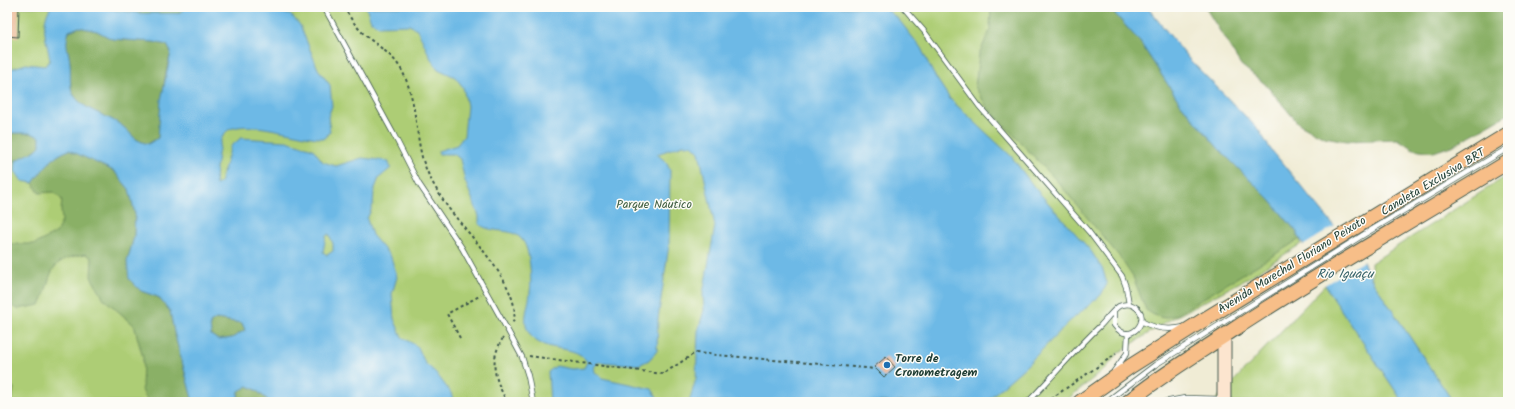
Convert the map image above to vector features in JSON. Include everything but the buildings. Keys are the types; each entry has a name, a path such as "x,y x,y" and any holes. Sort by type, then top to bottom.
{"main road":[{"name":"Avenida Marechal Floriano Peixoto","path":"1082,401 1131,366 1202,321 1286,283 1363,235 1508,134"},
{"name":"Avenida Marechal Floriano Peixoto","path":"1128,402 1166,372 1224,336 1286,283 1363,235 1508,162"}],"street":[{"path":"1224,336 1224,400"}],"lane":[{"path":"324,7 393,133 419,184 462,248 522,357 528,376 533,402"},
{"path":"903,7 924,31 962,84 992,121 1089,232 1122,276 1126,287 1129,304 1140,312 1142,321 1137,330 1128,333 1120,331 1114,325 1114,312"},
{"name":"Canaleta Exclusiva BRT","path":"1363,235 1508,148"},
{"path":"1106,402 1154,365 1286,283"},
{"path":"1028,402 1120,306 1129,304"},
{"path":"1142,321 1157,328 1167,329 1182,327 1202,321"},
{"path":"1082,401 1124,360 1127,353 1128,333"},
{"path":"1164,402 1185,398 1224,400"}],"path":[{"path":"344,7 359,30 394,58 402,70 411,96 423,159 428,175 437,191 460,224 498,271 506,284 513,301 515,312 514,320 496,352 494,360 496,379 507,402"},
{"path":"460,338 447,314 487,292"},
{"path":"522,357 536,357 663,374 695,353 876,369"},
{"path":"1046,402 1116,354 1119,355"}],"green space":[{"name":"Parque Náutico","path":"7,7 1109,7 1300,239 1301,244 1246,279 1164,323 1117,354 1106,368 1064,402 7,402"},
{"path":"991,7 1109,7 1140,42 1180,103 1219,149 1270,200 1296,231 1300,239 1176,315 1163,318 1146,310 1133,277 1119,256 1057,181 987,107 975,87 979,54 990,30"},
{"path":"1205,7 1508,7 1508,114 1454,145 1434,152 1413,149 1398,139 1347,141 1324,137 1298,123 1265,84 1241,65"},
{"path":"79,27 97,31 112,39 154,42 167,45 171,52 165,77 158,138 148,144 138,140 115,121 77,100 71,87 70,63 66,41 69,31"},
{"path":"7,133 31,133 40,137 40,146 25,157 7,162"},
{"path":"69,150 114,171 129,189 135,214 134,237 127,262 141,291 158,297 170,311 174,332 193,402 148,402 142,390 143,358 134,325 104,299 91,277 92,258 86,254 63,260 52,270 40,305 18,309 7,304 7,244 35,244 56,233 62,221 62,200 54,192 39,193 33,183 52,160"},
{"path":"1508,175 1508,402 1453,402 1372,280 1371,263"},
{"path":"1325,285 1403,402 1214,402"},
{"path":"216,319 242,323 245,330 232,338 218,340 211,335 210,323"},
{"path":"7,383 14,388 12,398 8,402"},
{"path":"248,386 256,390 270,402 237,402 239,390"}],"water":[{"path":"51,7 93,7 139,13 178,13 188,7 228,7 272,10 291,15 300,25 318,69 330,85 332,106 328,117 330,131 325,138 315,138 257,127 243,126 232,129 224,134 221,141 215,178 216,185 220,183 231,146 241,138 287,141 313,149 323,162 336,166 362,158 388,161 391,168 379,178 374,191 373,205 367,219 372,235 391,257 397,277 392,294 394,319 402,337 418,347 425,363 436,373 451,393 454,402 270,402 256,390 248,386 239,391 237,402 193,402 174,332 170,311 158,297 141,291 129,279 127,262 134,237 135,214 129,189 114,171 69,150 57,156 44,168 33,183 22,181 15,171 16,161 40,146 40,137 30,133 7,133 7,70 26,64 45,66 50,60 45,33 45,20","holes":["79,27 97,31 112,39 154,42 167,45 171,52 161,100 158,138 148,144 138,140 115,121 77,100 71,87 67,41 69,31","329,234 333,244 333,251 327,255 323,252 326,236","216,319 242,323 245,330 232,338 218,340 211,335 210,323"]},
{"path":"366,7 884,7 899,20 921,48 933,73 950,99 1011,156 1034,187 1091,251 1103,270 1107,284 1101,295 1069,322 1026,366 985,402 689,402 696,379 698,331 704,310 703,294 715,226 699,152 692,145 683,145 657,154 666,162 670,170 669,245 658,319 657,351 649,360 639,365 599,362 594,367 595,372 602,378 652,389 657,397 657,402 550,402 548,372 556,366 572,369 584,368 587,362 576,352 544,345 537,342 531,336 526,325 526,314 531,287 530,265 523,241 519,236 514,234 490,229 479,224 479,216 465,181 460,159 454,154 439,154 438,151 457,145 464,136 467,106 463,87 455,77 438,69 432,61 417,29 409,25 379,26 371,21"},
{"name":"Rio Iguaçu","path":"1109,7 1147,7 1189,59 1259,130 1269,147 1362,260 1372,280 1453,402 1403,402 1329,292 1296,231 1270,200 1219,149 1180,103 1140,42"}],"pier":[{"path":"1335,226 1365,260 1323,286 1301,247"}],"place":[{"name":"Torre de Cronometragem","path":"887,365"}]}
